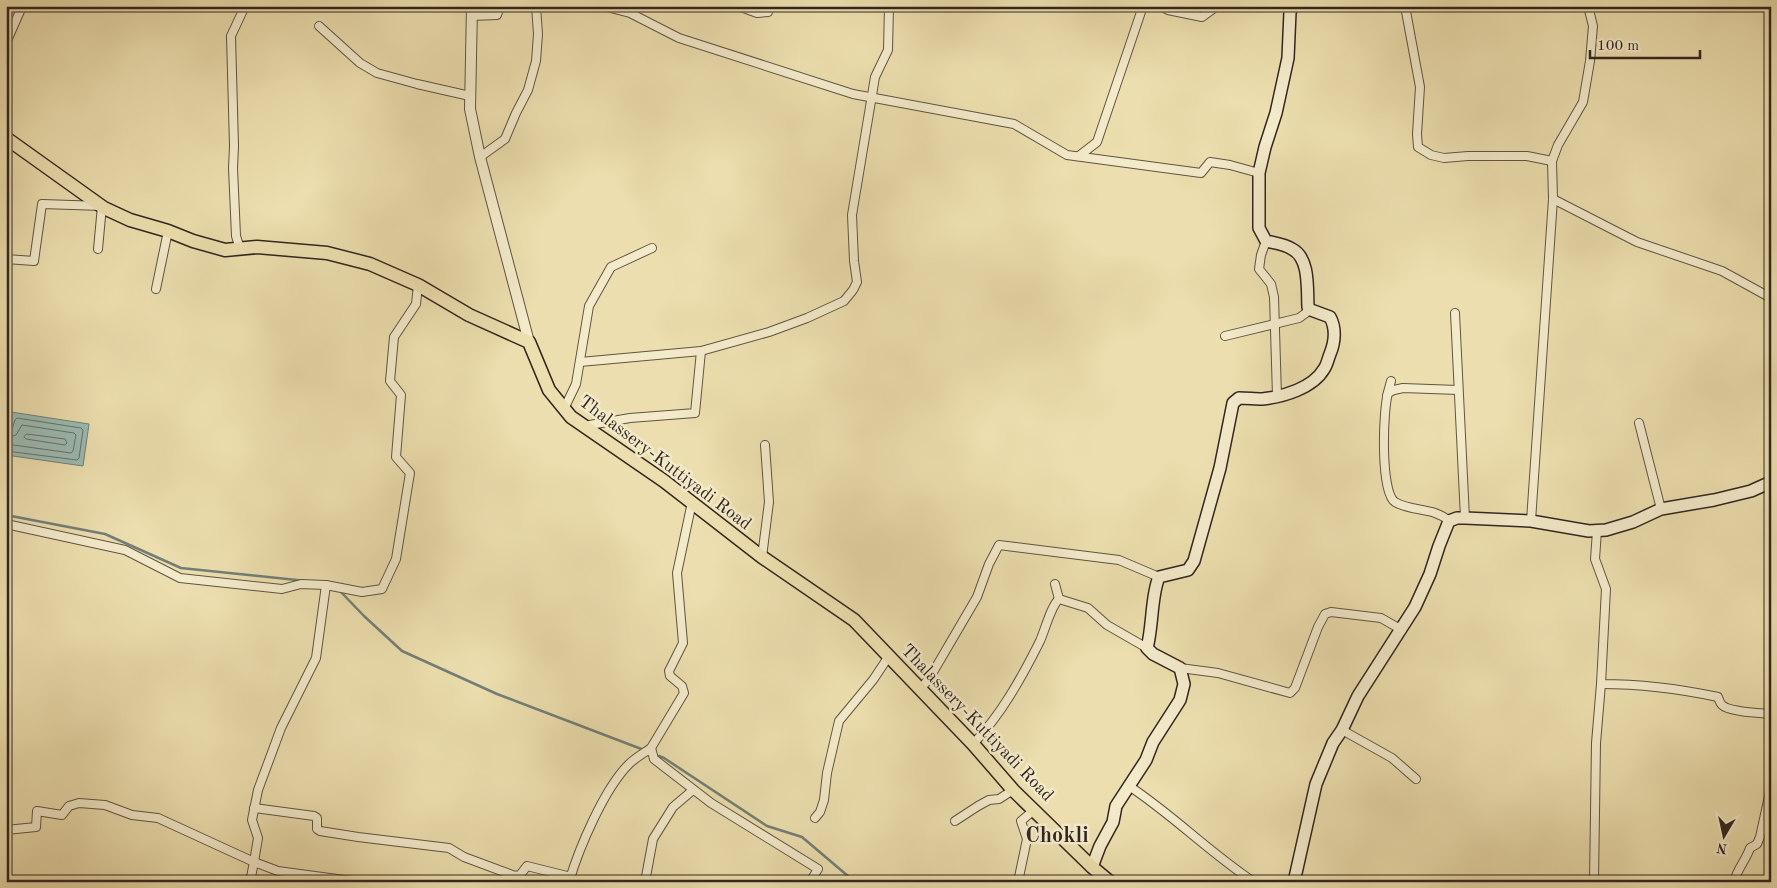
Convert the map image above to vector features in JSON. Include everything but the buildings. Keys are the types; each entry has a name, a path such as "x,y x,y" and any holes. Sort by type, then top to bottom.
{"main road":[{"path":"1092,867 1112,822 1116,806 1146,760 1153,742 1180,700 1184,684 1180,668 1153,654 1147,648 1156,584 1159,577 1188,570 1194,561 1220,468 1233,403 1239,398 1261,399 1278,396 1303,387 1314,380 1324,369 1331,351 1334,324 1330,317 1308,307 1302,258 1298,252 1290,248 1266,241 1259,228 1259,173 1264,147 1276,113 1288,58 1290,12 1293,6"},
{"path":"6,138 102,206 130,220 168,231 193,242 225,250 257,247 327,253 370,264 418,286 469,315 529,342"},
{"name":"Thalassery-Kuttiyadi Road","path":"529,342 549,390 571,417 664,480 762,558 854,620 973,744 1013,790 1105,880"},
{"path":"1296,881 1316,784 1333,743 1342,730 1358,696 1415,607 1430,574 1449,520 1466,518 1531,521 1597,531 1617,528 1661,509 1681,504 1701,503 1751,490 1771,482"}],"street":[{"path":"6,43 21,9 26,6"},
{"path":"240,249 236,236 233,177 231,36 245,6"},
{"path":"500,6 496,14 472,11 470,109 480,156 529,342"},
{"path":"480,156 505,139 528,90 536,61 538,34 536,6"},
{"path":"603,6 630,13 679,38 853,94 1014,124 1067,155 1201,173 1210,162 1259,173"},
{"path":"738,6 757,13 768,12 769,6"},
{"path":"580,362 701,351 769,332 844,302 857,282 852,215 875,77 888,50 889,6"},
{"path":"1079,156 1097,142 1143,6"},
{"path":"1157,7 1202,16 1218,6"},
{"path":"1405,6 1420,87 1416,134 1418,147 1431,155 1444,158 1527,156 1552,161"},
{"path":"1531,521 1553,199 1552,161 1558,145 1583,102 1590,61 1593,26 1588,6"},
{"path":"319,26 360,63 377,73 470,96"},
{"path":"1553,199 1637,242 1722,272 1771,298"},
{"path":"6,259 34,261 42,204 102,206 98,249"},
{"path":"156,289 168,231"},
{"path":"1266,241 1261,254 1259,269 1271,284 1274,297 1278,396"},
{"path":"564,408 576,384 589,306 611,267 652,248"},
{"path":"6,524 126,550 180,578 282,588 301,584 362,592 382,589 396,558 410,473 396,457 401,395 390,381 394,337 416,304 418,286"},
{"path":"1225,336 1299,318 1306,313 1308,307"},
{"path":"1455,313 1466,518"},
{"path":"584,426 630,418 695,413 701,351"},
{"path":"1391,380 1386,400 1384,442 1386,485 1390,497 1395,502 1435,512 1449,520"},
{"path":"1386,400 1388,393 1403,388 1458,390"},
{"path":"1639,423 1661,509"},
{"path":"762,558 769,502 765,445"},
{"path":"254,808 314,816 317,818 317,829 320,831 449,848 464,857 514,876 520,875 527,866 550,870 570,879 576,858 614,783 629,764 651,748 684,692 682,686 670,676 669,671 683,642 677,573 692,502"},
{"path":"1594,882 1596,743 1606,589 1596,559 1597,531"},
{"path":"920,688 929,679 977,597 998,545 1119,560 1159,577"},
{"path":"1055,584 1059,599"},
{"path":"250,882 258,838 252,820 258,790 281,728 316,658 327,586"},
{"path":"1059,599 1088,608 1106,625 1147,648"},
{"path":"973,744 986,731 1012,692 1044,633 1053,607 1059,599"},
{"path":"1180,668 1218,673 1290,693 1298,682 1325,614 1331,612 1381,618 1402,630"},
{"path":"815,818 820,812 824,800 827,773 839,721 873,680 889,656"},
{"path":"1601,684 1633,684 1697,693 1718,697 1722,705 1726,707 1771,714"},
{"path":"1342,730 1392,758 1416,779"},
{"path":"651,748 654,760 711,803 818,869 810,882"},
{"path":"1129,786 1148,799 1224,861 1254,882"},
{"path":"1734,882 1736,873 1748,855 1750,848 1756,844 1760,837 1771,787"},
{"path":"645,882 653,839 673,807 694,790"},
{"path":"956,821 989,800 998,799 1013,790"},
{"path":"6,830 36,827 36,811 62,815 70,806 80,803 105,805 132,814 158,818 278,871 359,882"},
{"path":"1018,882 1027,839 1021,821 1034,810"}],"water":[{"path":"11,412 89,424 83,466 6,455"}],"waterway":[{"path":"6,515 105,534 181,568 306,581"},
{"path":"339,590 402,651 497,694 644,750"},
{"path":"659,756 767,826 802,837 855,882"}],"district":[{"name":"Chokli","path":"1057,836"}]}
